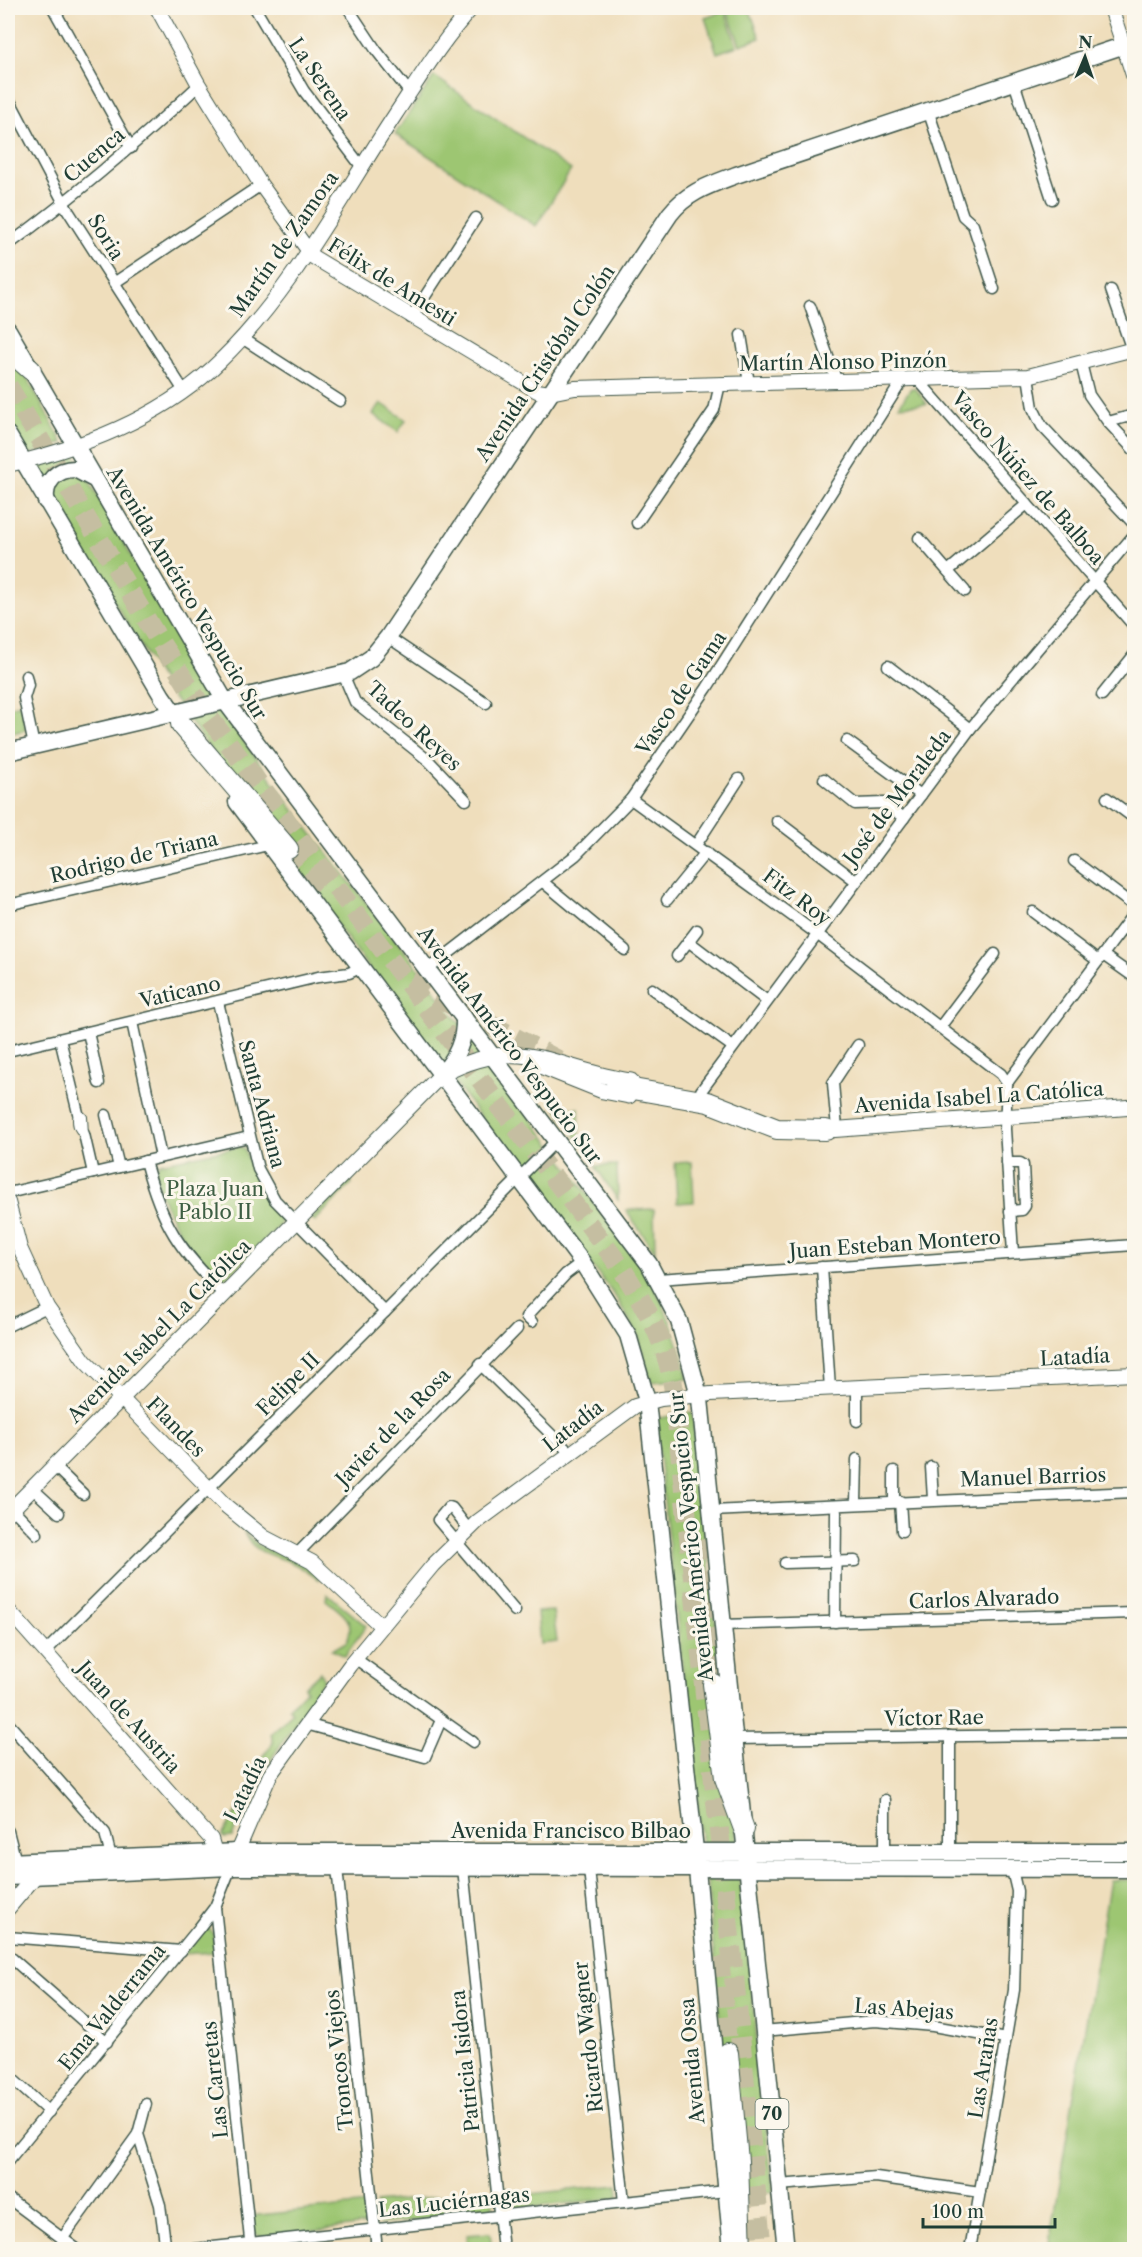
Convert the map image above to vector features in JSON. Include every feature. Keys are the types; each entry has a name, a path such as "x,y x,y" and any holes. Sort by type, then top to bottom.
{"highway":[{"path":"8,350 31,370"},
{"path":"177,719 288,849"},
{"path":"616,1086 708,1102 777,1129 832,1130"},
{"path":"713,1684 723,1770 734,1807 744,1829"},
{"path":"728,2053 738,2162 741,2250"}],"main road":[{"name":"Avenida Cristóbal Colón","path":"8,752 177,719 225,702 343,674 362,666 388,637 670,214 685,198 703,187 736,175 1129,44"},
{"name":"Avenida Américo Vespucio Sur","path":"8,330 225,702 464,1018 500,1055 556,1141 658,1279 682,1329 700,1395 748,1861"},
{"name":"Avenida Américo Vespucio Sur","path":"8,435 15,463 46,501 177,719 360,968 582,1262 628,1335 647,1401 696,1861"},
{"path":"46,501 47,486 58,473 69,469 81,470 94,481"},
{"path":"441,1075 458,1052 464,1018"},
{"name":"Avenida Isabel La Católica","path":"500,1055 603,1091 706,1108 750,1128 787,1134 1134,1107"},
{"name":"Avenida Isabel La Católica","path":"10,1511 441,1075 469,1061 500,1055 544,1057 615,1078 701,1091 783,1125 832,1130"},
{"name":"Avenida Francisco Bilbao","path":"748,1861 885,1852 1134,1852"},
{"path":"1012,1870 1018,1861 1040,1852"},
{"path":"197,1869 211,1860 215,1853"},
{"name":"Avenida Francisco Bilbao","path":"12,1862 215,1853 234,1860 337,1868 589,1869 696,1861"},
{"path":"8,1908 34,1876 53,1860"},
{"name":"Avenida Francisco Bilbao","path":"8,1877 197,1869 234,1860 748,1861 1012,1870 1134,1869"},
{"name":"Avenida Ossa","path":"696,1861 732,2250"},
{"name":"70","path":"748,1861 786,2250"}],"street":[{"path":"53,8 132,148"},
{"name":"Félix de Amesti","path":"157,8 199,85 261,185 307,251 411,318 532,389 550,393"},
{"name":"La Serena","path":"255,8 304,91 361,166"},
{"path":"348,8 376,50 410,93"},
{"path":"1111,8 1129,44 1134,78"},
{"name":"Martín de Zamora","path":"15,463 75,447 141,418 184,391 220,361 281,290 465,10"},
{"path":"1014,82 1052,199"},
{"name":"Cuenca","path":"8,245 64,204 132,148 199,85"},
{"name":"Soria","path":"8,97 64,204 184,391"},
{"path":"928,111 963,216 973,225 994,289"},
{"path":"114,283 261,185"},
{"path":"411,318 476,218"},
{"path":"1111,290 1133,349"},
{"path":"810,306 837,382"},
{"path":"741,335 748,383"},
{"path":"242,338 340,401"},
{"name":"Martín Alonso Pinzón","path":"550,393 575,388 919,381 1028,376 1133,349"},
{"path":"1081,363 1089,395 1108,422 1133,446"},
{"path":"1028,376 1033,408 1042,426 1134,524"},
{"name":"Vasco de Gama","path":"427,970 543,882 592,841 631,799 712,680 902,381"},
{"name":"Vasco Núñez de Balboa","path":"919,381 1134,626"},
{"path":"638,523 714,410 720,384"},
{"path":"1108,422 1134,415"},
{"path":"948,571 1027,504"},
{"name":"José de Moraleda","path":"701,1091 970,729 1134,535"},
{"path":"919,538 965,591"},
{"path":"388,637 486,703"},
{"path":"1102,695 1134,655"},
{"path":"888,666 970,729"},
{"name":"Tadeo Reyes","path":"343,674 356,702 429,761 466,800"},
{"path":"26,676 28,685 24,698 34,746"},
{"path":"847,741 921,795"},
{"path":"667,900 701,848 739,779"},
{"path":"824,779 855,804 884,803 904,818"},
{"path":"1107,798 1134,818"},
{"name":"Fitz Roy","path":"631,799 817,934 1001,1074 1007,1083"},
{"path":"777,821 856,881"},
{"name":"Rodrigo de Triana","path":"8,905 268,844"},
{"path":"1074,861 1134,906"},
{"path":"543,882 625,950"},
{"path":"1033,912 1101,958 1134,977"},
{"path":"1013,1253 1010,1211 1022,1210 1025,1206 1023,1165 1007,1163 1005,1116 1007,1083 1134,913"},
{"path":"677,956 697,930"},
{"path":"688,941 767,1001"},
{"path":"940,1028 995,954"},
{"name":"Vaticano","path":"8,1051 318,977 349,973 360,968"},
{"path":"652,989 733,1047"},
{"name":"Santa Adriana","path":"218,1002 249,1137 262,1180 275,1200 385,1312"},
{"path":"132,1022 161,1157"},
{"path":"88,1032 99,1083"},
{"path":"60,1039 78,1113 79,1131 84,1134 93,1173"},
{"path":"832,1130 833,1083 858,1046"},
{"path":"106,1115 119,1167"},
{"path":"8,1193 249,1137"},
{"name":"Felipe II","path":"45,1652 556,1141"},
{"path":"145,1161 157,1202 175,1240 224,1295"},
{"name":"Flandes","path":"8,1202 20,1248 47,1306 85,1361 209,1489 253,1529 298,1553 327,1575 381,1626"},
{"name":"Juan Esteban Montero","path":"658,1279 1134,1245"},
{"path":"532,1322 526,1317 566,1274 582,1262"},
{"path":"822,1267 830,1389"},
{"path":"8,1326 47,1306"},
{"name":"Javier de la Rosa","path":"298,1553 480,1364 517,1329"},
{"path":"480,1364 570,1453"},
{"name":"Latadía","path":"234,1860 270,1775 381,1626 433,1565 469,1530 622,1413 647,1401 700,1395 1134,1374"},
{"path":"857,1388 857,1421"},
{"path":"856,1503 858,1459"},
{"path":"54,1466 82,1494"},
{"name":"Manuel Barrios","path":"931,1467 933,1499"},
{"path":"894,1471 902,1531"},
{"path":"32,1488 59,1513"},
{"name":"Manuel Barrios","path":"712,1510 1134,1492"},
{"path":"469,1530 452,1508 449,1507 439,1516 438,1520 515,1611"},
{"path":"10,1511 37,1534"},
{"path":"835,1622 836,1512"},
{"path":"785,1563 855,1561"},
{"name":"Juan de Austria","path":"8,1610 211,1839 215,1853"},
{"name":"Carlos Alvarado","path":"722,1625 1134,1613"},
{"path":"356,1659 473,1742"},
{"path":"306,1724 425,1757 441,1720"},
{"path":"8,1723 105,1833 111,1857"},
{"name":"Víctor Rae","path":"734,1739 1134,1734"},
{"path":"950,1736 950,1852"},
{"path":"885,1800 885,1852"},
{"path":"8,1831 12,1862"},
{"name":"Ema Valderrama","path":"8,2161 215,1907 234,1860"},
{"name":"Troncos Viejos","path":"337,1868 377,2250"},
{"name":"Patricia Isidora","path":"463,1868 503,2250"},
{"name":"Ricardo Wagner","path":"589,1869 624,2202"},
{"name":"Las Arañas","path":"970,2250 1014,1990 1017,1891 1012,1870"},
{"path":"1017,1891 1033,1870"},
{"name":"Las Carretas","path":"215,1907 251,2246"},
{"path":"8,1937 181,1951"},
{"path":"8,1955 107,2042"},
{"name":"Las Abejas","path":"763,2031 875,2021 933,2026 1006,2039"},
{"path":"8,2075 49,2112"},
{"path":"62,2239 138,2134 146,2104"},
{"path":"138,2134 160,2205 166,2250"},
{"path":"779,2185 876,2177 980,2192"},
{"name":"Las Luciérnagas","path":"186,2250 251,2246 375,2229 726,2191"},
{"path":"8,2198 78,2250"}],"green space":[{"path":"749,8 760,38 740,45 727,11"},
{"path":"725,11 737,46 717,53 705,18"},
{"path":"434,76 571,170 536,226 395,134"},
{"path":"8,343 63,443 26,455 8,424"},
{"path":"911,388 916,389 927,404 899,406"},
{"path":"381,403 406,420 398,432 373,414"},
{"path":"73,452 205,688 304,824 415,964 646,1272 671,1324 688,1379 651,1382 638,1335 615,1296 362,959 171,695 31,465"},
{"path":"21,704 26,730 8,734 8,707"},
{"path":"579,1108 580,1142 557,1109"},
{"name":"Plaza Juan Pablo II","path":"238,1147 244,1148 256,1181 281,1220 280,1225 226,1278 215,1278 177,1228 162,1198 156,1168 160,1163"},
{"path":"692,1162 694,1202 677,1203 675,1163"},
{"path":"617,1165 618,1200 595,1166"},
{"path":"349,1180 352,1183 315,1221 311,1218"},
{"path":"654,1209 655,1252 626,1210"},
{"path":"692,1412 719,1652 737,1844 702,1845 655,1419"},
{"path":"244,1532 260,1546 304,1563 316,1573 319,1580 302,1568 257,1548 247,1539"},
{"path":"327,1593 366,1626 345,1656 332,1650 346,1642 349,1635 349,1623 342,1613 326,1600"},
{"path":"553,1611 557,1642 540,1644 537,1612"},
{"path":"320,1672 324,1680 262,1773 258,1772 257,1764 273,1743 271,1734 292,1713 289,1708 306,1690 304,1687"},
{"path":"252,1777 257,1780 232,1837 224,1838 222,1836 240,1806"},
{"path":"707,1877 736,1877 740,1880 773,2192 735,2195"},
{"path":"1110,1880 1134,1880 1134,2249 1048,2249"},
{"path":"207,1927 213,1933 215,1952 183,1954"},
{"path":"618,2185 619,2195 616,2198 506,2210 501,2197"},
{"path":"492,2191 491,2213 380,2224 378,2222 376,2203"},
{"path":"368,2204 367,2225 261,2237 253,2232 250,2216"},
{"path":"490,2233 492,2249 468,2249 467,2235"}],"tunnel":[{"path":"8,386 158,639 207,715 620,1266 639,1296 661,1341 667,1357 674,1392 762,2250"},
{"path":"288,849 321,889"},
{"path":"412,977 433,995 564,1063"},
{"path":"701,1539 713,1612 714,1677"},
{"path":"719,1957 728,2053"}]}
